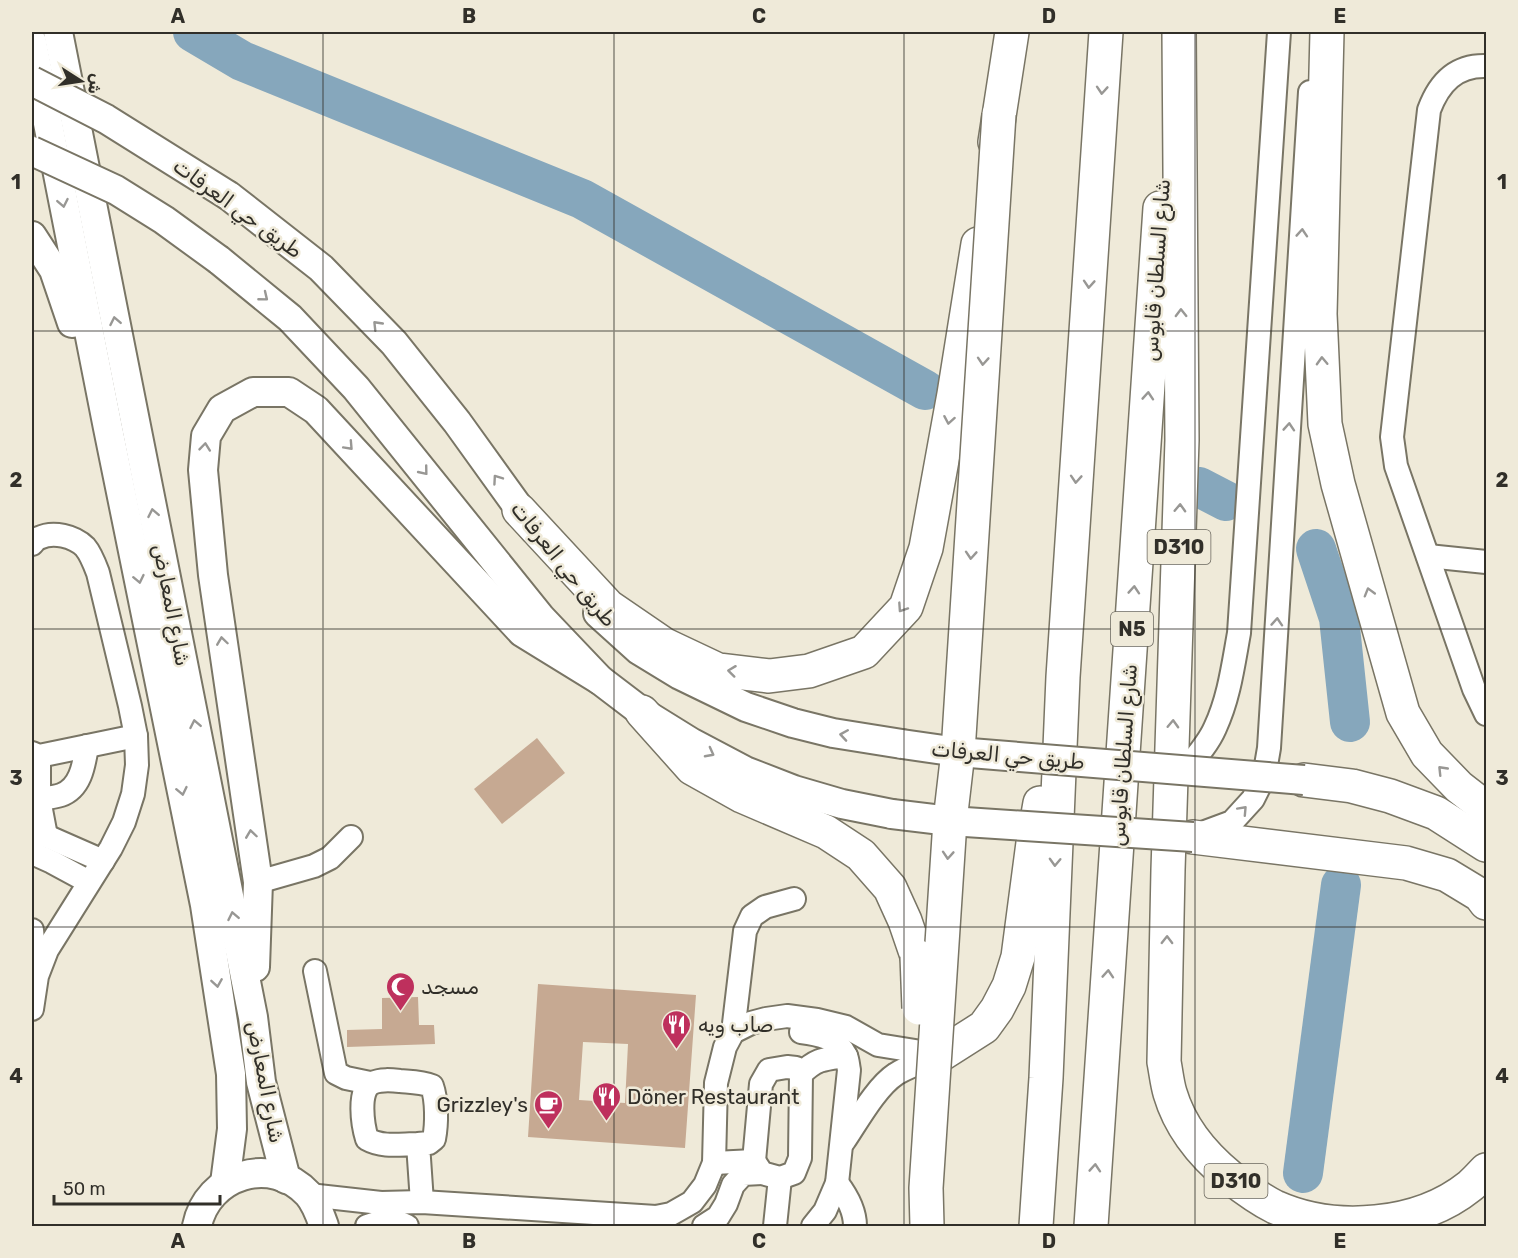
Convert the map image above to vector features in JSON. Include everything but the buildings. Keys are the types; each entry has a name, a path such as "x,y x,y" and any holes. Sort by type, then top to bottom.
{"highway":[{"path":"519,510 608,606 665,645 718,670 769,676 809,671 864,652 906,607 926,548 954,394 1012,32"},
{"path":"1036,1227 1046,1066 1063,677 1106,32"},
{"name":"شارع السلطان قابوس","path":"1091,1227 1172,32"},
{"name":"D310","path":"1179,32 1182,440 1164,1062 1170,1092 1185,1127 1202,1151 1221,1170 1248,1192 1276,1207 1306,1218 1370,1224 1401,1219 1441,1204 1469,1187 1486,1170"},
{"path":"1327,32 1320,314 1324,424 1338,484 1403,713 1427,754 1459,787 1486,808"},
{"path":"926,1188 950,821 958,752 999,114"},
{"path":"940,1055 984,1027 1010,987 1018,957 1033,843 1063,677"},
{"path":"642,712 692,768 742,796 826,832 861,855 890,888 918,956 927,1227"},
{"path":"1304,780 1352,786 1390,796 1436,813 1486,844"},
{"path":"1192,837 1406,863 1447,875 1483,899"}],"main road":[{"name":"شارع المعارض","path":"57,32 254,1017 261,1082 297,1187 318,1210 324,1227"},
{"name":"شارع المعارض","path":"32,42 205,905 231,1074 232,1129 225,1183"},
{"name":"طريق حي العرفات","path":"32,81 106,119 229,196 321,268 394,343 457,422 519,510 599,615 639,650 670,669 746,706 793,723 833,733 958,752 1304,780"},
{"path":"32,151 116,190 164,220 219,260 290,318 356,388 541,618 600,680"},
{"path":"32,236 54,270 108,428"},
{"path":"254,1017 258,882 213,575 203,470 206,436 222,409 254,392 289,392 316,410 522,632 600,680 642,712 692,744 745,771 803,793 892,814 950,821 1192,837"},
{"path":"196,1226 203,1208 213,1194 225,1183 240,1176 255,1173 271,1174 297,1187"}],"street":[{"path":"1185,770 1201,752 1215,730 1230,688 1239,633 1279,32"},
{"path":"1192,837 1232,822 1253,799 1264,777 1269,748 1313,32"},
{"path":"1486,66 1464,69 1452,76 1442,85 1429,110 1392,437 1396,465 1474,689 1486,712"},
{"path":"32,1009 37,976 47,950 103,861 124,822 133,794 137,765 136,736 130,706 100,580 93,560 85,547 75,540 52,535 34,538"},
{"path":"1428,556 1486,562"},
{"path":"89,882 52,862 36,841 35,754 136,736"},
{"path":"35,799 62,795 73,788 82,773 87,746"},
{"path":"258,882 314,866 330,858 351,837"},
{"path":"36,841 103,861"},
{"path":"742,1028 745,931 752,916 765,907 794,899"},
{"path":"32,930 37,976"},
{"path":"315,971 336,1073 346,1078 370,1083 382,1080 423,1082 432,1086 435,1094 436,1131 434,1139 429,1143 384,1145 367,1139 363,1113 364,1090 370,1083"},
{"path":"297,1187 381,1203 422,1202 647,1221 671,1214 692,1202 705,1185 714,1163 716,1083 725,1047 742,1028 766,1019 787,1016 817,1020 846,1027 878,1045 940,1055"},
{"path":"742,1028 823,1035 839,1045 846,1056 849,1070 837,1183 825,1211 813,1227"},
{"path":"842,1146 860,1116 893,1076 912,1065 940,1055"},
{"path":"801,1074 811,1064 846,1056"},
{"path":"714,1163 765,1170 794,1173 800,1158 801,1074 796,1068 787,1066 769,1070 761,1084 765,1170 775,1227"},
{"path":"418,1144 422,1202"},
{"path":"704,1227 718,1217 733,1185 743,1174 765,1170"},
{"path":"837,1183 848,1197 855,1227"},
{"path":"367,1227 380,1221 398,1222 407,1227"}],"waterway":[{"path":"193,32 242,61 582,199 925,390"},
{"path":"1199,487 1226,501"},
{"path":"1316,549 1339,618 1350,722"},
{"path":"1303,1173 1341,885"}],"place":[{"name":"مسجد","path":"400,1012"},
{"name":"صاب ويه","path":"677,1050"},
{"name":"Döner Restaurant","path":"606,1122"},
{"name":"Grizzley's","path":"549,1130"}]}
